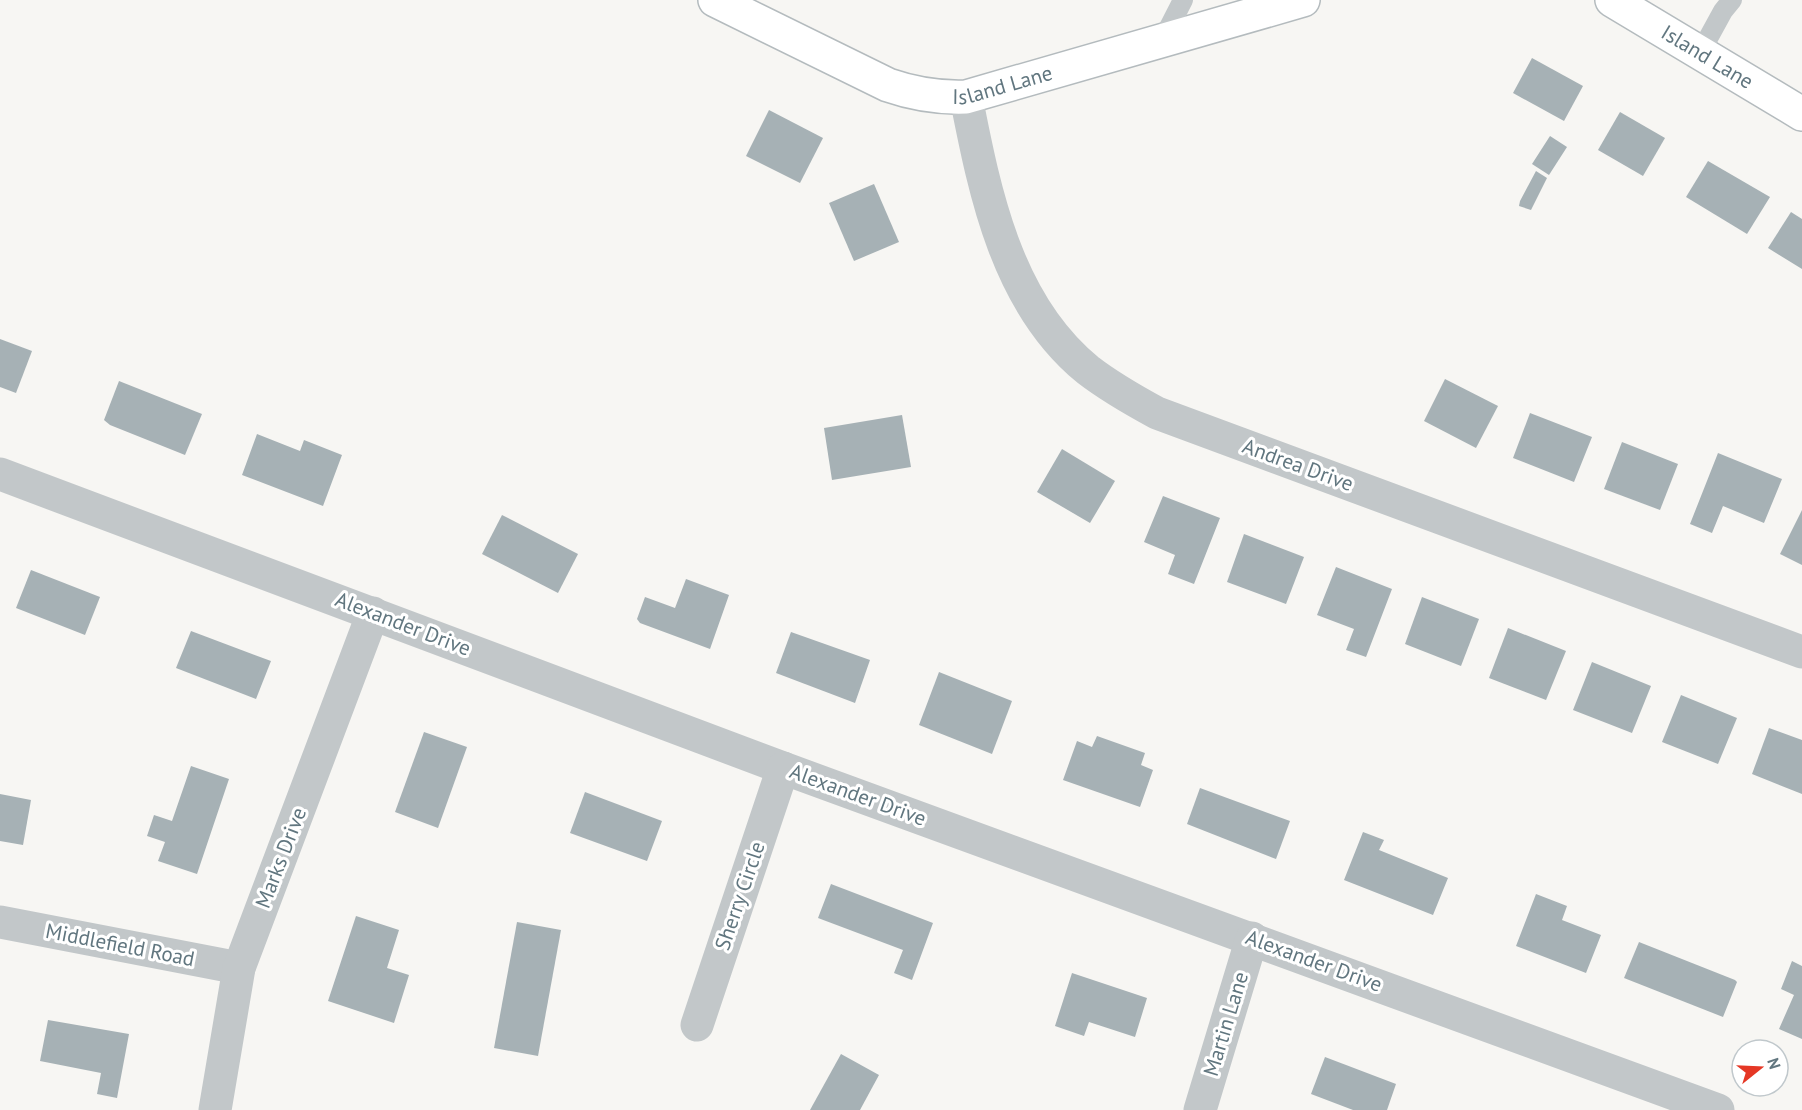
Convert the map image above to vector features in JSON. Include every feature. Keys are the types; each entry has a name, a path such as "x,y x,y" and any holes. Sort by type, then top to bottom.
{"street":[{"name":"Island Lane","path":"715,0 888,85 924,95 966,97 1303,0"},
{"name":"Island Lane","path":"1612,0 1802,114"},
{"name":"Andrea Drive","path":"966,97 982,180 1001,239 1028,299 1054,336 1086,368 1116,392 1157,413 1802,651"},
{"name":"Alexander Drive","path":"0,474 783,768 1718,1110"},
{"name":"Marks Drive","path":"215,1110 239,968 373,613"},
{"name":"Sherry Circle","path":"697,1024 783,768"},
{"name":"Middlefield Road","path":"0,922 239,968"},
{"name":"Martin Lane","path":"1200,1110 1252,938"}],"lane":[{"path":"1163,39 1183,0"},
{"path":"1700,53 1723,10 1732,0"}],"building":[{"path":"1532,58 1583,86 1564,121 1513,93"},
{"path":"769,110 823,138 800,183 746,156"},
{"path":"1620,112 1665,138 1643,176 1598,150"},
{"path":"1550,136 1567,147 1549,175 1532,164"},
{"path":"1708,161 1770,197 1747,234 1686,197"},
{"path":"1536,171 1547,178 1531,210 1519,206"},
{"path":"874,184 899,242 854,261 829,203"},
{"path":"1791,212 1802,219 1802,269 1768,248"},
{"path":"0,339 32,351 16,393 0,387"},
{"path":"1445,379 1498,406 1476,448 1424,421"},
{"path":"119,381 202,414 185,455 110,425 104,420"},
{"path":"1530,413 1592,437 1574,482 1513,458"},
{"path":"902,415 911,467 832,480 824,428"},
{"path":"257,434 300,451 304,440 342,455 323,506 242,475"},
{"path":"1622,442 1678,464 1660,510 1604,489"},
{"path":"1062,449 1115,481 1090,523 1037,492"},
{"path":"1718,453 1782,479 1764,523 1723,506 1712,533 1690,524"},
{"path":"1163,496 1220,518 1194,584 1168,574 1175,555 1144,542"},
{"path":"1802,510 1802,565 1780,554"},
{"path":"502,515 578,554 558,593 482,554"},
{"path":"1244,534 1304,557 1286,604 1227,582"},
{"path":"1336,567 1392,589 1366,657 1346,650 1354,629 1317,615"},
{"path":"31,570 100,597 85,635 16,608"},
{"path":"686,579 729,595 710,649 640,623 637,619 645,597 675,608"},
{"path":"1422,597 1479,619 1461,666 1405,644"},
{"path":"1508,628 1566,651 1546,700 1489,678"},
{"path":"191,631 271,661 256,699 176,668"},
{"path":"791,632 870,660 855,703 776,673"},
{"path":"1592,662 1651,686 1632,733 1573,710"},
{"path":"939,672 1012,701 992,754 919,725"},
{"path":"1681,695 1737,718 1718,764 1662,742"},
{"path":"1769,728 1802,740 1802,794 1752,774"},
{"path":"424,732 467,747 438,828 395,812"},
{"path":"1097,736 1145,753 1141,765 1153,770 1140,807 1063,780 1077,741 1092,747"},
{"path":"191,766 229,779 197,874 158,861 165,842 147,836 154,815 172,821"},
{"path":"1200,788 1290,821 1276,859 1187,824"},
{"path":"585,792 662,821 647,861 570,833"},
{"path":"0,794 31,800 23,845 0,841"},
{"path":"1363,832 1384,840 1379,850 1448,878 1433,915 1344,880"},
{"path":"831,884 933,923 912,980 894,973 903,950 818,918"},
{"path":"1536,894 1567,906 1562,920 1601,935 1586,973 1516,946"},
{"path":"356,916 399,930 387,968 409,975 394,1023 328,1001"},
{"path":"517,922 561,930 538,1056 494,1048"},
{"path":"1639,942 1735,980 1737,982 1723,1017 1624,978"},
{"path":"1792,961 1802,966 1802,1039 1779,1029 1794,995 1781,989"},
{"path":"1072,973 1147,998 1135,1037 1089,1022 1084,1036 1055,1026"},
{"path":"48,1020 129,1034 117,1098 97,1094 101,1073 40,1061"},
{"path":"841,1054 879,1075 860,1110 810,1110"},
{"path":"1325,1057 1396,1084 1387,1110 1353,1110 1311,1094"}]}
